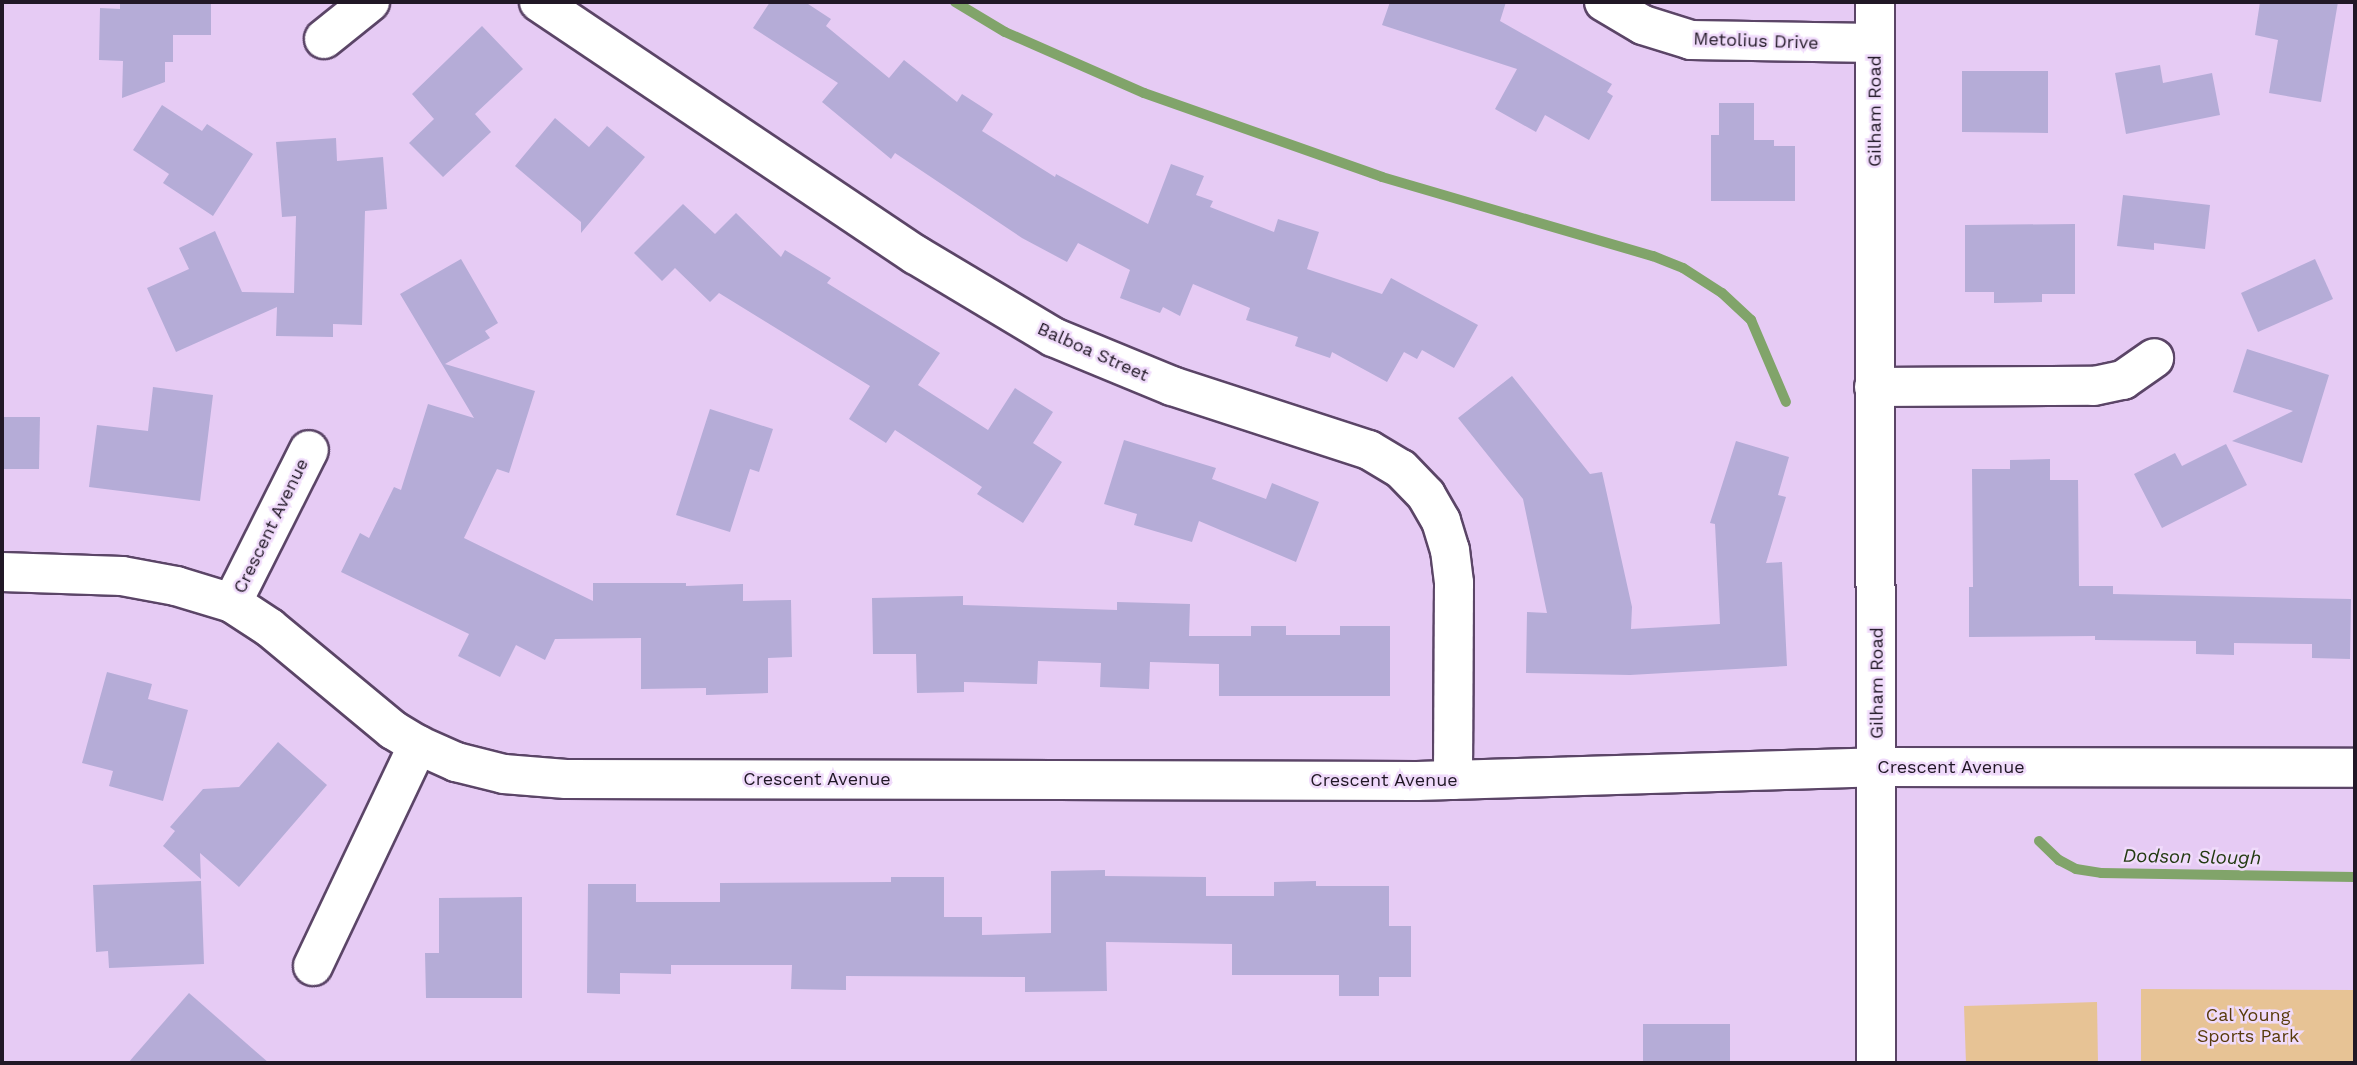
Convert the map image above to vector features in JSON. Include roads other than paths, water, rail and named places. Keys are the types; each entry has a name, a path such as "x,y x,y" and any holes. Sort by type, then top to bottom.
{"street":[{"path":"324,39 370,2"},
{"name":"Balboa Street","path":"539,2 916,255 1053,337 1172,386 1369,450 1401,470 1426,495 1441,521 1450,550 1454,583 1453,780"},
{"name":"Metolius Drive","path":"1604,2 1643,25 1690,40 1875,43"},
{"name":"Gilham Road","path":"1875,2 1876,1063"},
{"path":"1874,387 2094,386 2123,380 2154,358"},
{"name":"Crescent Avenue","path":"232,603 309,450"},
{"name":"Crescent Avenue","path":"2,572 122,576 176,586 232,603 270,628 393,730 418,746 456,762 504,774 566,779 1453,780 1877,767 2355,768"},
{"path":"313,966 418,746"}],"waterway":[{"path":"955,2 1005,32 1144,93 1382,177 1653,256 1683,268 1722,293 1751,320 1786,402"},
{"name":"Dodson Slough","path":"2039,841 2059,860 2076,869 2101,873 2355,877"}],"park label":[{"name":"Cal Young Sports Park","path":"2248,1026"}]}
